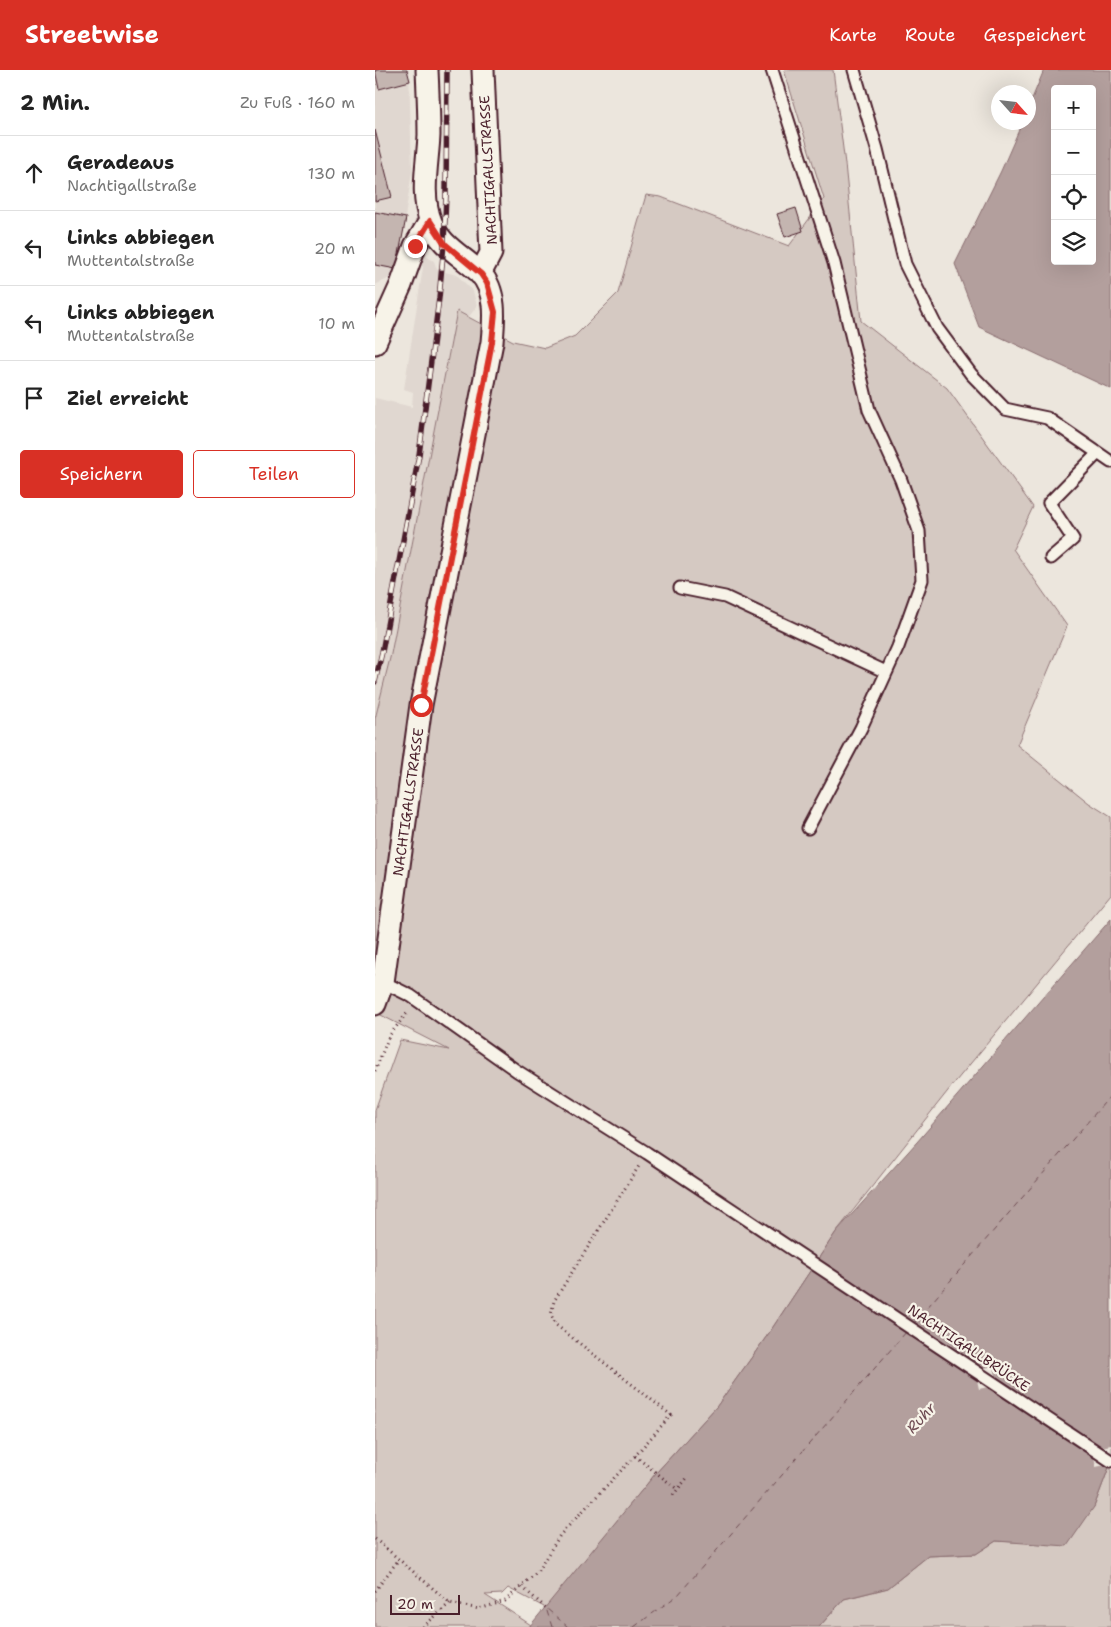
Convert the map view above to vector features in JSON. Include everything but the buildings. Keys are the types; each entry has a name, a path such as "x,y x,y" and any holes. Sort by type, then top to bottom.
{"street":[{"path":"427,70 429,135 427,202 430,221 445,244 481,274"},
{"name":"NACHTIGALLSTRASSE","path":"375,1004 383,982 421,705 492,342 495,312 487,283 481,274 491,253 483,70"},
{"path":"375,343 401,285 415,246 430,221"}],"lane":[{"path":"772,70 834,263 869,410 901,480 919,531 922,580 898,647 861,728 807,828"},
{"path":"854,70 877,149 905,264 937,328 971,374 1005,409 1047,418 1111,462"},
{"path":"1051,558 1073,539 1049,504 1097,454"},
{"path":"680,588 725,597 886,672"},
{"name":"NACHTIGALLBRÜCKE","path":"383,982 417,1000 517,1071 647,1153 1111,1460"}],"path":[{"path":"375,1071 389,1036 417,1000"},
{"path":"375,1539 450,1603 479,1608 505,1601 537,1572 560,1535 671,1415 556,1325 551,1314 554,1301 630,1181"},
{"path":"635,1456 677,1489"},
{"path":"673,1495 688,1477"},
{"path":"375,1591 399,1559"},
{"path":"522,1587 546,1608"},
{"path":"423,1627 450,1603"}],"shaded area":[{"path":"375,70 409,70 412,172 396,275 375,285"},
{"path":"784,70 833,70 845,164 861,321 947,388 1033,507 1013,549 1067,626 1017,745 1089,803 1111,817 1111,894 951,1087 836,1232 769,1333 717,1406 656,1473 546,1608 508,1588 502,1594 485,1595 531,1625 529,1627 375,1627 375,1110 400,1040 449,1050 375,1012 375,719 391,654 457,311 513,341 545,348 575,336 618,293 646,195 661,197 789,246 824,199"},
{"path":"424,255 434,261 437,270 457,275 473,291 477,306 451,341 391,654 375,719 375,398 412,407 413,392 404,389 423,267 419,262"},
{"path":"1111,1462 1111,1627 819,1627 844,1599 888,1588 928,1556 976,1554 996,1541 1017,1542 1094,1507"}],"water":[{"path":"1044,70 1111,70 1111,389 979,327 955,264 1019,130 1036,130 1036,89"},
{"name":"Ruhr","path":"1111,919 1111,1462 1094,1507 1067,1546 996,1541 976,1554 928,1556 888,1588 844,1599 819,1627 529,1627 656,1473 717,1406 769,1333 836,1232"}],"pier":[{"path":"816,1257 984,1368 994,1366 996,1377 1101,1447 1111,1445 1111,1469 1105,1465 1096,1467 1094,1458 988,1387 979,1389 977,1380 809,1268"}],"ferry route":[{"path":"913,1324 1111,1095"},
{"path":"634,1627 678,1595 907,1331"},
{"path":"552,1627 546,1608 568,1627"}],"railway":[{"path":"375,682 419,455 439,298 446,195 447,70"}],"route":[{"path":"415,246 430,221 445,244 481,274 487,283 495,312 492,342 421,705"}]}
